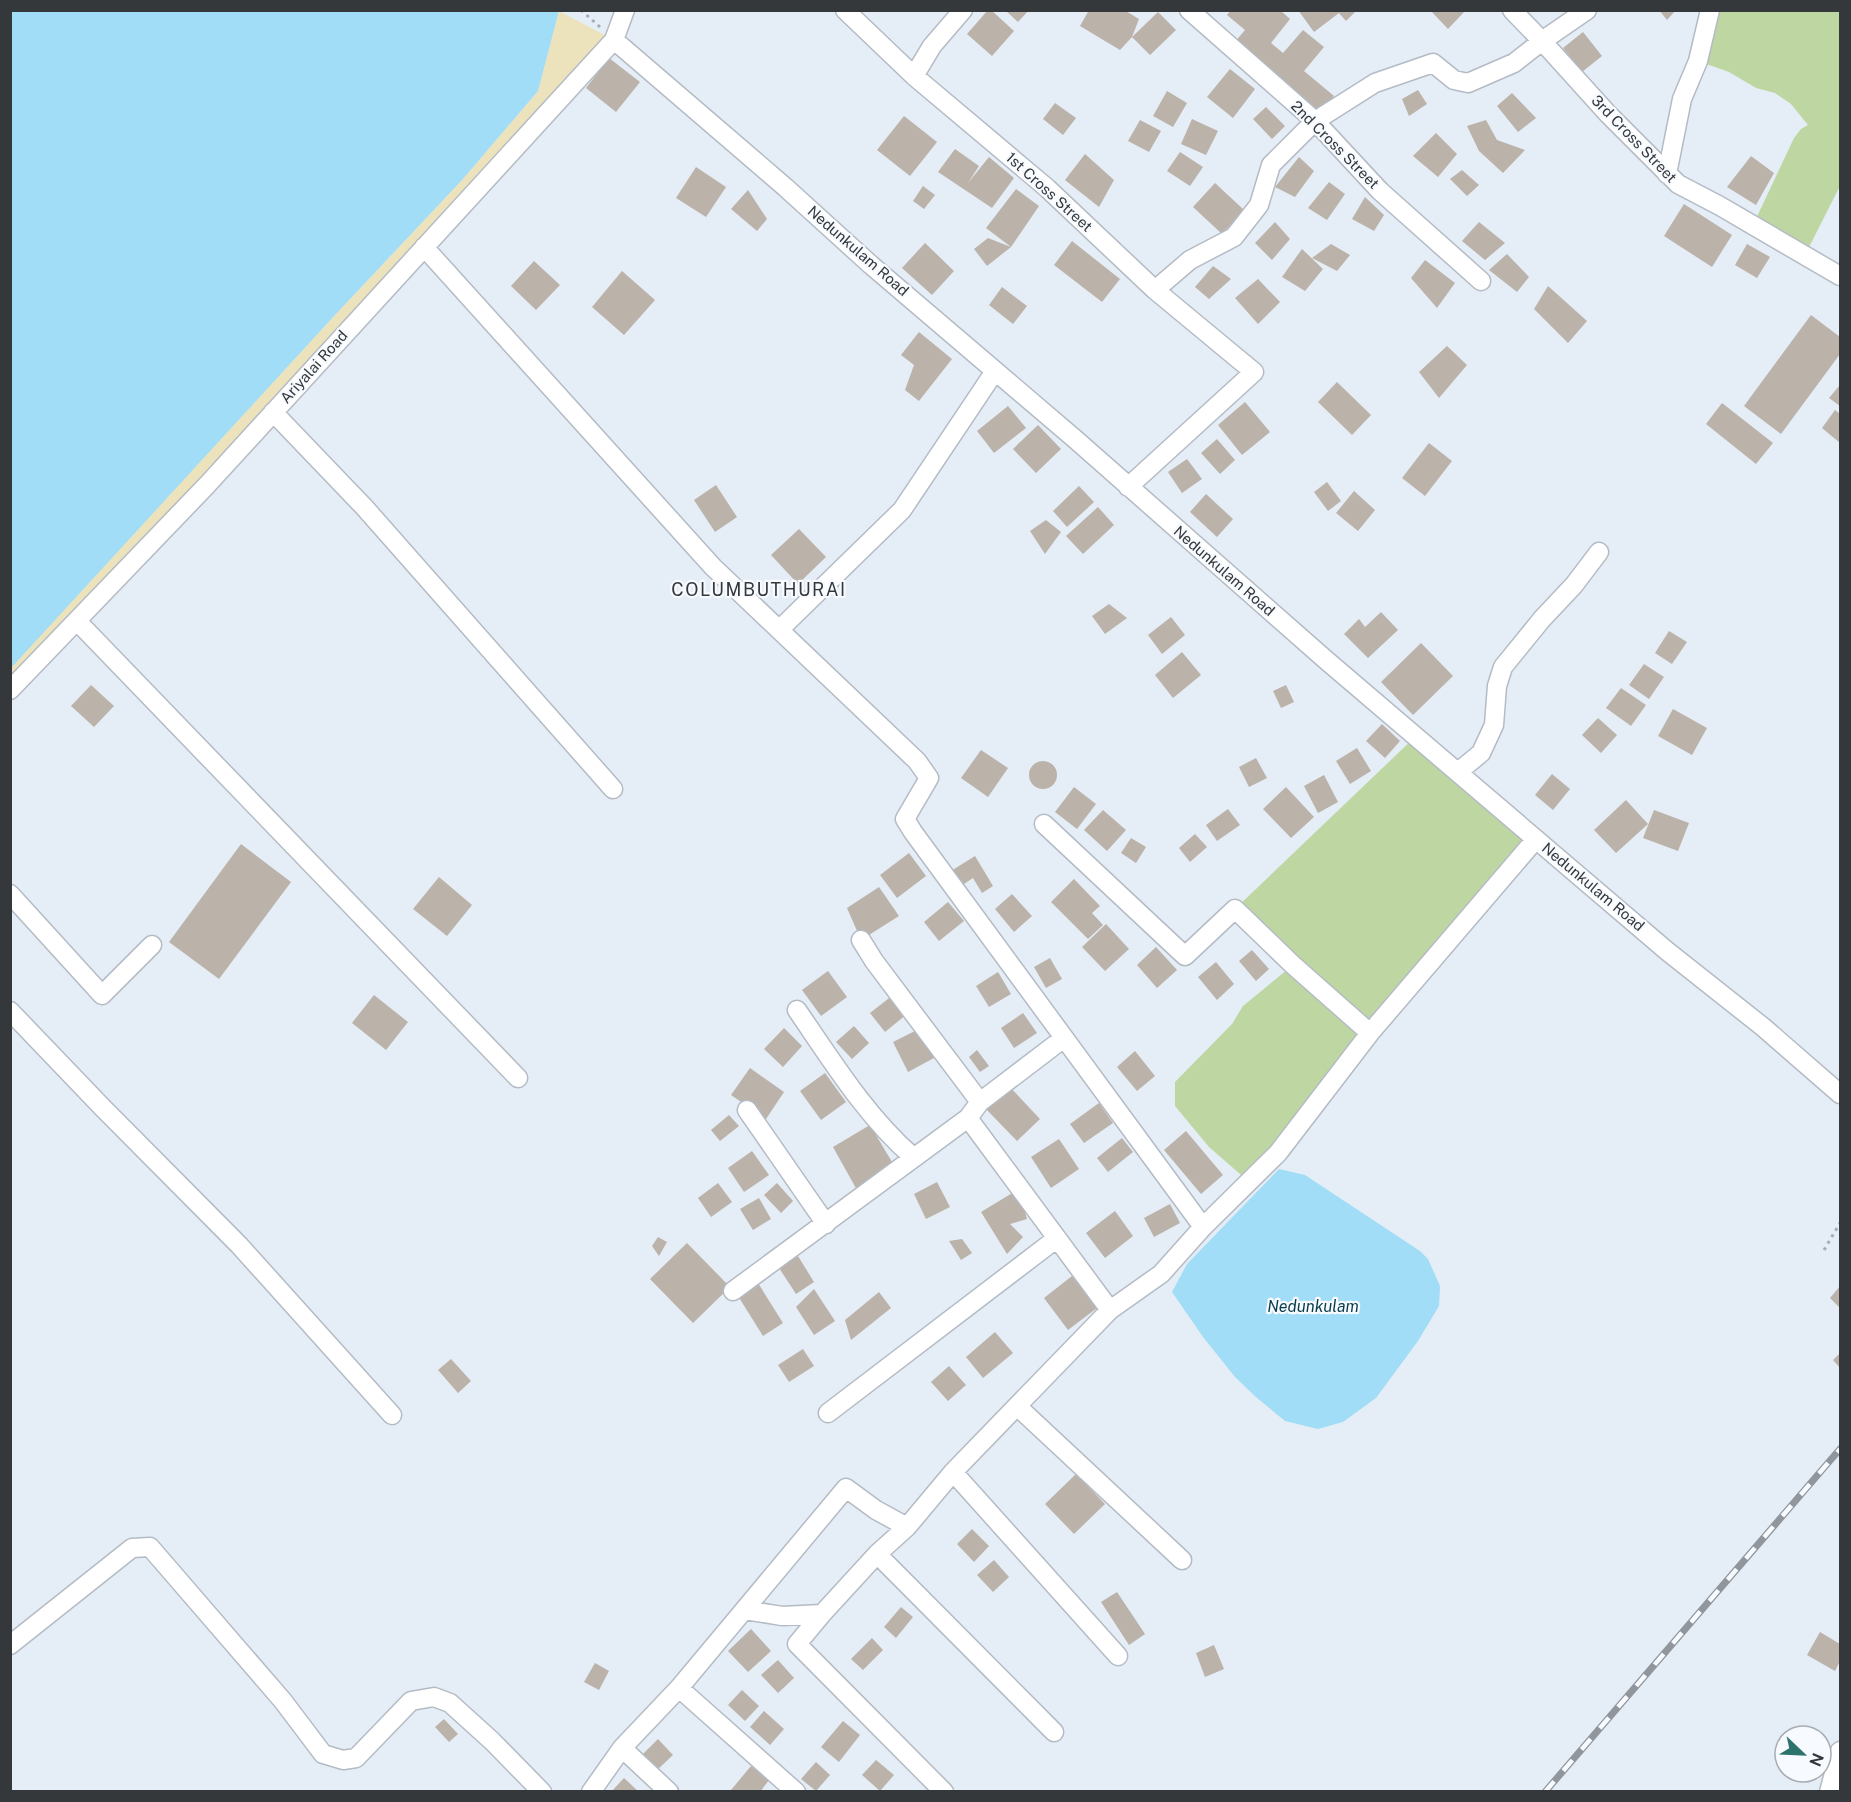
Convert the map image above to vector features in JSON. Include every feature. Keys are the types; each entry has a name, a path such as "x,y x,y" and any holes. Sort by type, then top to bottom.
{"street":[{"path":"614,40 625,10"},
{"name":"1st Cross Street","path":"845,10 914,76 1047,188 1155,290 1254,372 1128,487"},
{"path":"914,76 932,46 963,10"},
{"name":"2nd Cross Street","path":"1189,10 1315,121 1380,191 1481,281"},
{"name":"3rd Cross Street","path":"1512,10 1608,114 1678,184 1840,276"},
{"path":"1155,290 1190,260 1234,237 1259,205 1271,165 1315,121 1375,83 1433,63 1454,80 1468,83 1514,63 1587,10"},
{"path":"1667,174 1682,99 1698,61 1710,10"},
{"name":"Ariyalai Road","path":"10,690 207,485 614,40"},
{"name":"Nedunkulam Road","path":"614,40 1075,439 1326,660 1667,951 1763,1027 1840,1094"},
{"path":"424,247 713,567 917,761 929,778 905,819 1203,1227"},
{"path":"780,629 902,510 995,371"},
{"path":"273,412 365,508 613,789"},
{"path":"1458,772 1481,753 1494,725 1497,686 1503,667 1542,619 1574,585 1599,552"},
{"path":"76,621 518,1078"},
{"path":"1044,824 1185,956 1235,909 1293,965 1370,1033"},
{"path":"944,1791 797,1644 877,1554 907,1527 953,1472 1110,1310 1161,1274 1203,1227 1278,1153 1370,1033 1536,839"},
{"path":"10,894 102,995 152,945"},
{"path":"861,940 874,961 980,1102"},
{"path":"797,1010 856,1095 892,1139 913,1157"},
{"path":"10,1011 240,1245 392,1415"},
{"path":"733,1292 968,1118 980,1102 1064,1038"},
{"path":"747,1110 826,1224"},
{"path":"968,1118 1110,1310"},
{"path":"828,1413 1056,1239"},
{"path":"1017,1406 1182,1560"},
{"path":"953,1472 1118,1656"},
{"path":"591,1791 622,1748 679,1688 846,1488 876,1510 907,1527"},
{"path":"10,1645 132,1548 150,1547 283,1701 322,1754 343,1760 356,1758 411,1701 434,1697 450,1703 542,1791"},
{"path":"877,1554 1054,1732"},
{"path":"745,1610 782,1616 822,1614"},
{"path":"679,1688 796,1791"},
{"path":"622,1748 669,1791"},
{"path":"1829,1791 1840,1751"}],"path":[{"path":"581,10 614,40"},
{"path":"1824,1250 1840,1222"}],"green space":[{"path":"1710,11 1840,11 1840,186 1805,255 1753,225 1794,138 1801,129 1808,125 1791,104 1775,93 1756,88 1729,72 1698,61"},
{"path":"1416,736 1536,839 1248,1181 1209,1147 1175,1106 1175,1082 1232,1024 1243,1006 1293,965 1235,909"}],"sand":[{"path":"559,11 614,40 11,686 10,668 462,180 538,91"}],"water":[{"path":"11,10 559,11 538,91 462,180 11,668"},
{"name":"Nedunkulam","path":"1279,1169 1305,1175 1420,1251 1428,1259 1440,1286 1439,1306 1418,1341 1376,1398 1343,1422 1318,1429 1285,1421 1257,1398 1235,1377 1203,1337 1172,1292 1187,1264"}],"building":[{"path":"988,10 991,10 1014,31 992,56 967,34"},
{"path":"1005,10 1029,10 1018,22"},
{"path":"1089,10 1124,10 1139,19 1132,37 1120,50 1080,26"},
{"path":"1231,10 1280,10 1290,19 1271,43 1283,53 1303,30 1324,47 1304,71 1334,96 1319,114 1234,43 1245,30 1227,15"},
{"path":"1298,10 1357,10 1346,21 1339,13 1314,32"},
{"path":"1430,10 1466,10 1448,29"},
{"path":"1659,10 1676,10 1667,20"},
{"path":"1158,12 1176,30 1150,55 1132,37"},
{"path":"1583,32 1602,56 1582,72 1563,48"},
{"path":"609,58 640,82 616,112 586,88"},
{"path":"1230,69 1255,89 1233,118 1207,97"},
{"path":"1418,90 1427,104 1409,116 1402,99"},
{"path":"1167,91 1187,103 1173,127 1153,116"},
{"path":"1512,93 1536,118 1518,132 1497,106"},
{"path":"1055,103 1076,118 1063,135 1043,119"},
{"path":"1266,107 1285,126 1272,139 1253,119"},
{"path":"904,116 937,142 910,176 877,150"},
{"path":"1192,119 1218,131 1206,155 1181,144"},
{"path":"1140,120 1161,131 1149,152 1128,141"},
{"path":"1486,120 1497,140 1525,150 1503,173 1479,151 1467,126"},
{"path":"1436,133 1457,154 1438,177 1413,156"},
{"path":"955,149 979,166 968,183 989,157 1014,178 992,208 938,172"},
{"path":"1180,152 1203,167 1190,186 1167,171"},
{"path":"1085,154 1114,180 1099,207 1065,180"},
{"path":"1751,156 1774,173 1756,205 1727,187"},
{"path":"1299,157 1314,171 1295,197 1275,187"},
{"path":"696,167 726,187 706,217 676,198"},
{"path":"1462,170 1479,185 1467,196 1450,179"},
{"path":"1329,182 1345,194 1327,220 1308,208"},
{"path":"1215,183 1244,210 1222,234 1193,207"},
{"path":"923,186 935,195 924,209 913,201"},
{"path":"1016,189 1039,206 1011,247 986,228"},
{"path":"748,190 767,219 757,231 731,209"},
{"path":"1365,197 1384,215 1374,231 1352,219"},
{"path":"1684,204 1732,235 1712,267 1664,236"},
{"path":"1275,222 1290,239 1272,260 1255,243"},
{"path":"1479,222 1505,243 1485,260 1462,241"},
{"path":"988,238 1011,247 987,266 974,249"},
{"path":"1072,241 1120,279 1102,302 1054,265"},
{"path":"925,243 954,271 932,295 902,268"},
{"path":"1331,244 1350,255 1337,271 1312,258"},
{"path":"1747,244 1770,257 1757,278 1735,265"},
{"path":"1302,249 1323,269 1305,291 1282,277"},
{"path":"1507,254 1529,277 1517,292 1489,270"},
{"path":"1425,260 1455,283 1437,308 1411,278"},
{"path":"534,261 560,285 536,310 511,286"},
{"path":"1213,266 1231,279 1209,299 1195,287"},
{"path":"622,271 655,300 624,335 592,307"},
{"path":"1258,279 1280,302 1258,324 1235,298"},
{"path":"1548,286 1587,321 1568,343 1534,309"},
{"path":"1002,287 1027,306 1013,324 989,305"},
{"path":"1811,315 1840,337 1840,354 1781,434 1744,406"},
{"path":"919,332 952,359 919,401 905,390 914,365 901,355"},
{"path":"1447,346 1467,365 1439,398 1419,372"},
{"path":"1337,382 1371,415 1352,435 1318,402"},
{"path":"1840,385 1840,406 1829,398"},
{"path":"1245,402 1270,432 1242,455 1218,425"},
{"path":"1722,403 1773,443 1756,464 1706,424"},
{"path":"1008,406 1026,428 994,453 977,431"},
{"path":"1835,410 1840,414 1840,443 1822,428"},
{"path":"1038,425 1061,449 1036,473 1013,449"},
{"path":"1217,439 1235,460 1220,474 1201,453"},
{"path":"1429,443 1452,461 1425,496 1402,478"},
{"path":"1187,459 1202,479 1182,493 1168,472"},
{"path":"1327,482 1341,501 1328,511 1314,492"},
{"path":"716,485 737,517 715,532 694,500"},
{"path":"1079,486 1094,502 1067,527 1053,511"},
{"path":"1354,491 1375,510 1358,531 1336,513"},
{"path":"1206,494 1233,519 1217,537 1190,512"},
{"path":"1098,507 1114,525 1083,554 1066,536"},
{"path":"1046,520 1061,532 1045,554 1030,531"},
{"path":"799,529 826,557 798,584 771,555"},
{"path":"1109,604 1127,618 1105,634 1092,616"},
{"path":"1381,612 1398,630 1368,658 1344,634 1359,619 1365,627"},
{"path":"1171,617 1185,635 1162,654 1148,635"},
{"path":"1669,631 1687,642 1672,664 1655,653"},
{"path":"1421,643 1453,676 1413,715 1381,682"},
{"path":"1182,652 1201,675 1173,698 1155,675"},
{"path":"1644,664 1664,677 1649,699 1629,685"},
{"path":"91,685 114,706 94,727 71,706"},
{"path":"1286,685 1294,702 1281,708 1273,691"},
{"path":"1621,688 1646,705 1631,726 1606,708"},
{"path":"1673,709 1707,728 1692,755 1658,736"},
{"path":"1598,718 1617,735 1601,753 1582,735"},
{"path":"1382,724 1400,741 1385,758 1366,741"},
{"path":"1357,748 1371,771 1350,784 1336,761"},
{"path":"981,750 1008,768 988,797 961,778"},
{"path":"1256,758 1267,778 1249,787 1239,767"},
{"path":"1043,761 1053,765 1057,775 1053,785 1043,789 1033,785 1029,775 1033,765"},
{"path":"1552,774 1570,789 1553,810 1535,795"},
{"path":"1324,775 1338,802 1318,813 1304,786"},
{"path":"1074,787 1096,804 1077,829 1055,812"},
{"path":"1286,787 1314,817 1291,838 1263,809"},
{"path":"1626,800 1648,824 1616,853 1594,830"},
{"path":"1228,809 1240,825 1217,841 1206,825"},
{"path":"1103,810 1126,830 1107,851 1084,830"},
{"path":"1654,810 1689,823 1678,851 1643,838"},
{"path":"1195,834 1207,847 1190,862 1179,848"},
{"path":"1131,838 1146,847 1136,863 1121,853"},
{"path":"241,844 291,882 219,979 169,942"},
{"path":"909,853 926,876 897,898 880,875"},
{"path":"975,856 993,886 982,893 973,878 961,886 951,871"},
{"path":"439,877 472,905 447,936 413,909"},
{"path":"1074,879 1100,906 1092,913 1103,925 1088,939 1051,902"},
{"path":"879,887 899,916 861,940 847,908"},
{"path":"1012,894 1032,916 1014,932 995,909"},
{"path":"948,902 964,921 939,941 924,922"},
{"path":"1106,924 1129,949 1105,971 1082,947"},
{"path":"1156,947 1177,970 1157,988 1137,965"},
{"path":"1252,950 1269,969 1256,981 1239,961"},
{"path":"1050,958 1062,979 1046,988 1034,967"},
{"path":"1216,962 1234,984 1217,1000 1198,977"},
{"path":"828,971 847,997 821,1016 802,990"},
{"path":"998,972 1011,994 989,1007 976,986"},
{"path":"374,995 408,1022 386,1050 352,1023"},
{"path":"893,995 907,1014 885,1032 870,1013"},
{"path":"1023,1013 1037,1033 1014,1048 1001,1028"},
{"path":"854,1026 869,1043 852,1059 836,1042"},
{"path":"784,1028 802,1046 783,1067 764,1049"},
{"path":"919,1029 934,1058 908,1072 893,1042"},
{"path":"977,1050 989,1066 980,1072 969,1057"},
{"path":"1135,1051 1155,1076 1137,1091 1117,1067"},
{"path":"750,1068 784,1092 766,1119 731,1095"},
{"path":"825,1073 846,1102 821,1120 800,1091"},
{"path":"1010,1087 1040,1119 1017,1141 986,1109"},
{"path":"1099,1103 1113,1123 1084,1143 1070,1124"},
{"path":"729,1115 739,1126 720,1141 711,1130"},
{"path":"870,1125 892,1162 857,1190 833,1147"},
{"path":"1186,1131 1223,1175 1201,1194 1164,1150"},
{"path":"1122,1138 1133,1152 1108,1172 1097,1158"},
{"path":"1059,1139 1079,1169 1051,1188 1031,1157"},
{"path":"752,1151 769,1175 744,1192 728,1168"},
{"path":"937,1182 950,1207 926,1219 914,1194"},
{"path":"718,1183 732,1202 711,1217 698,1198"},
{"path":"777,1183 793,1201 781,1213 764,1195"},
{"path":"1019,1189 1027,1219 1010,1224 1023,1237 1007,1254 981,1212"},
{"path":"759,1198 771,1219 753,1230 740,1209"},
{"path":"1170,1204 1180,1223 1154,1237 1144,1218"},
{"path":"1115,1211 1133,1236 1105,1258 1086,1233"},
{"path":"658,1237 667,1242 659,1256 652,1246"},
{"path":"962,1239 972,1253 961,1260 949,1241"},
{"path":"687,1243 730,1287 693,1323 650,1279"},
{"path":"798,1256 814,1282 796,1294 779,1268"},
{"path":"1072,1276 1097,1308 1068,1330 1044,1298"},
{"path":"758,1283 783,1323 763,1336 738,1296"},
{"path":"1840,1286 1840,1308 1830,1298"},
{"path":"814,1289 835,1321 814,1335 796,1307"},
{"path":"879,1292 891,1308 851,1340 845,1320"},
{"path":"995,1332 1013,1353 983,1378 966,1357"},
{"path":"803,1349 814,1366 789,1382 778,1365"},
{"path":"1840,1353 1840,1368 1833,1360"},
{"path":"451,1359 471,1381 458,1393 438,1370"},
{"path":"949,1366 966,1385 948,1401 931,1382"},
{"path":"1076,1474 1105,1504 1074,1534 1045,1504"},
{"path":"972,1529 989,1546 974,1562 957,1544"},
{"path":"994,1560 1009,1577 993,1592 977,1575"},
{"path":"1117,1592 1145,1634 1129,1645 1101,1602"},
{"path":"901,1607 913,1617 896,1638 884,1627"},
{"path":"751,1629 771,1651 748,1672 728,1651"},
{"path":"1820,1632 1840,1644 1840,1661 1835,1671 1807,1655"},
{"path":"872,1638 883,1650 863,1670 851,1659"},
{"path":"1214,1645 1224,1669 1205,1677 1196,1653"},
{"path":"778,1660 794,1678 778,1693 761,1675"},
{"path":"595,1663 609,1671 599,1690 584,1682"},
{"path":"742,1690 759,1706 745,1721 728,1705"},
{"path":"764,1711 784,1729 770,1745 750,1727"},
{"path":"444,1719 458,1734 449,1742 435,1727"},
{"path":"843,1721 860,1735 839,1762 821,1747"},
{"path":"658,1739 673,1755 657,1770 642,1755"},
{"path":"876,1760 894,1775 880,1791 862,1775"},
{"path":"816,1762 830,1775 816,1791 801,1779"},
{"path":"751,1766 769,1780 760,1792 733,1792 731,1790"},
{"path":"624,1778 639,1792 611,1792"}],"railway":[{"path":"1545,1792 1840,1449"}],"district":[{"name":"COLUMBUTHURAI","path":"759,590"}]}
